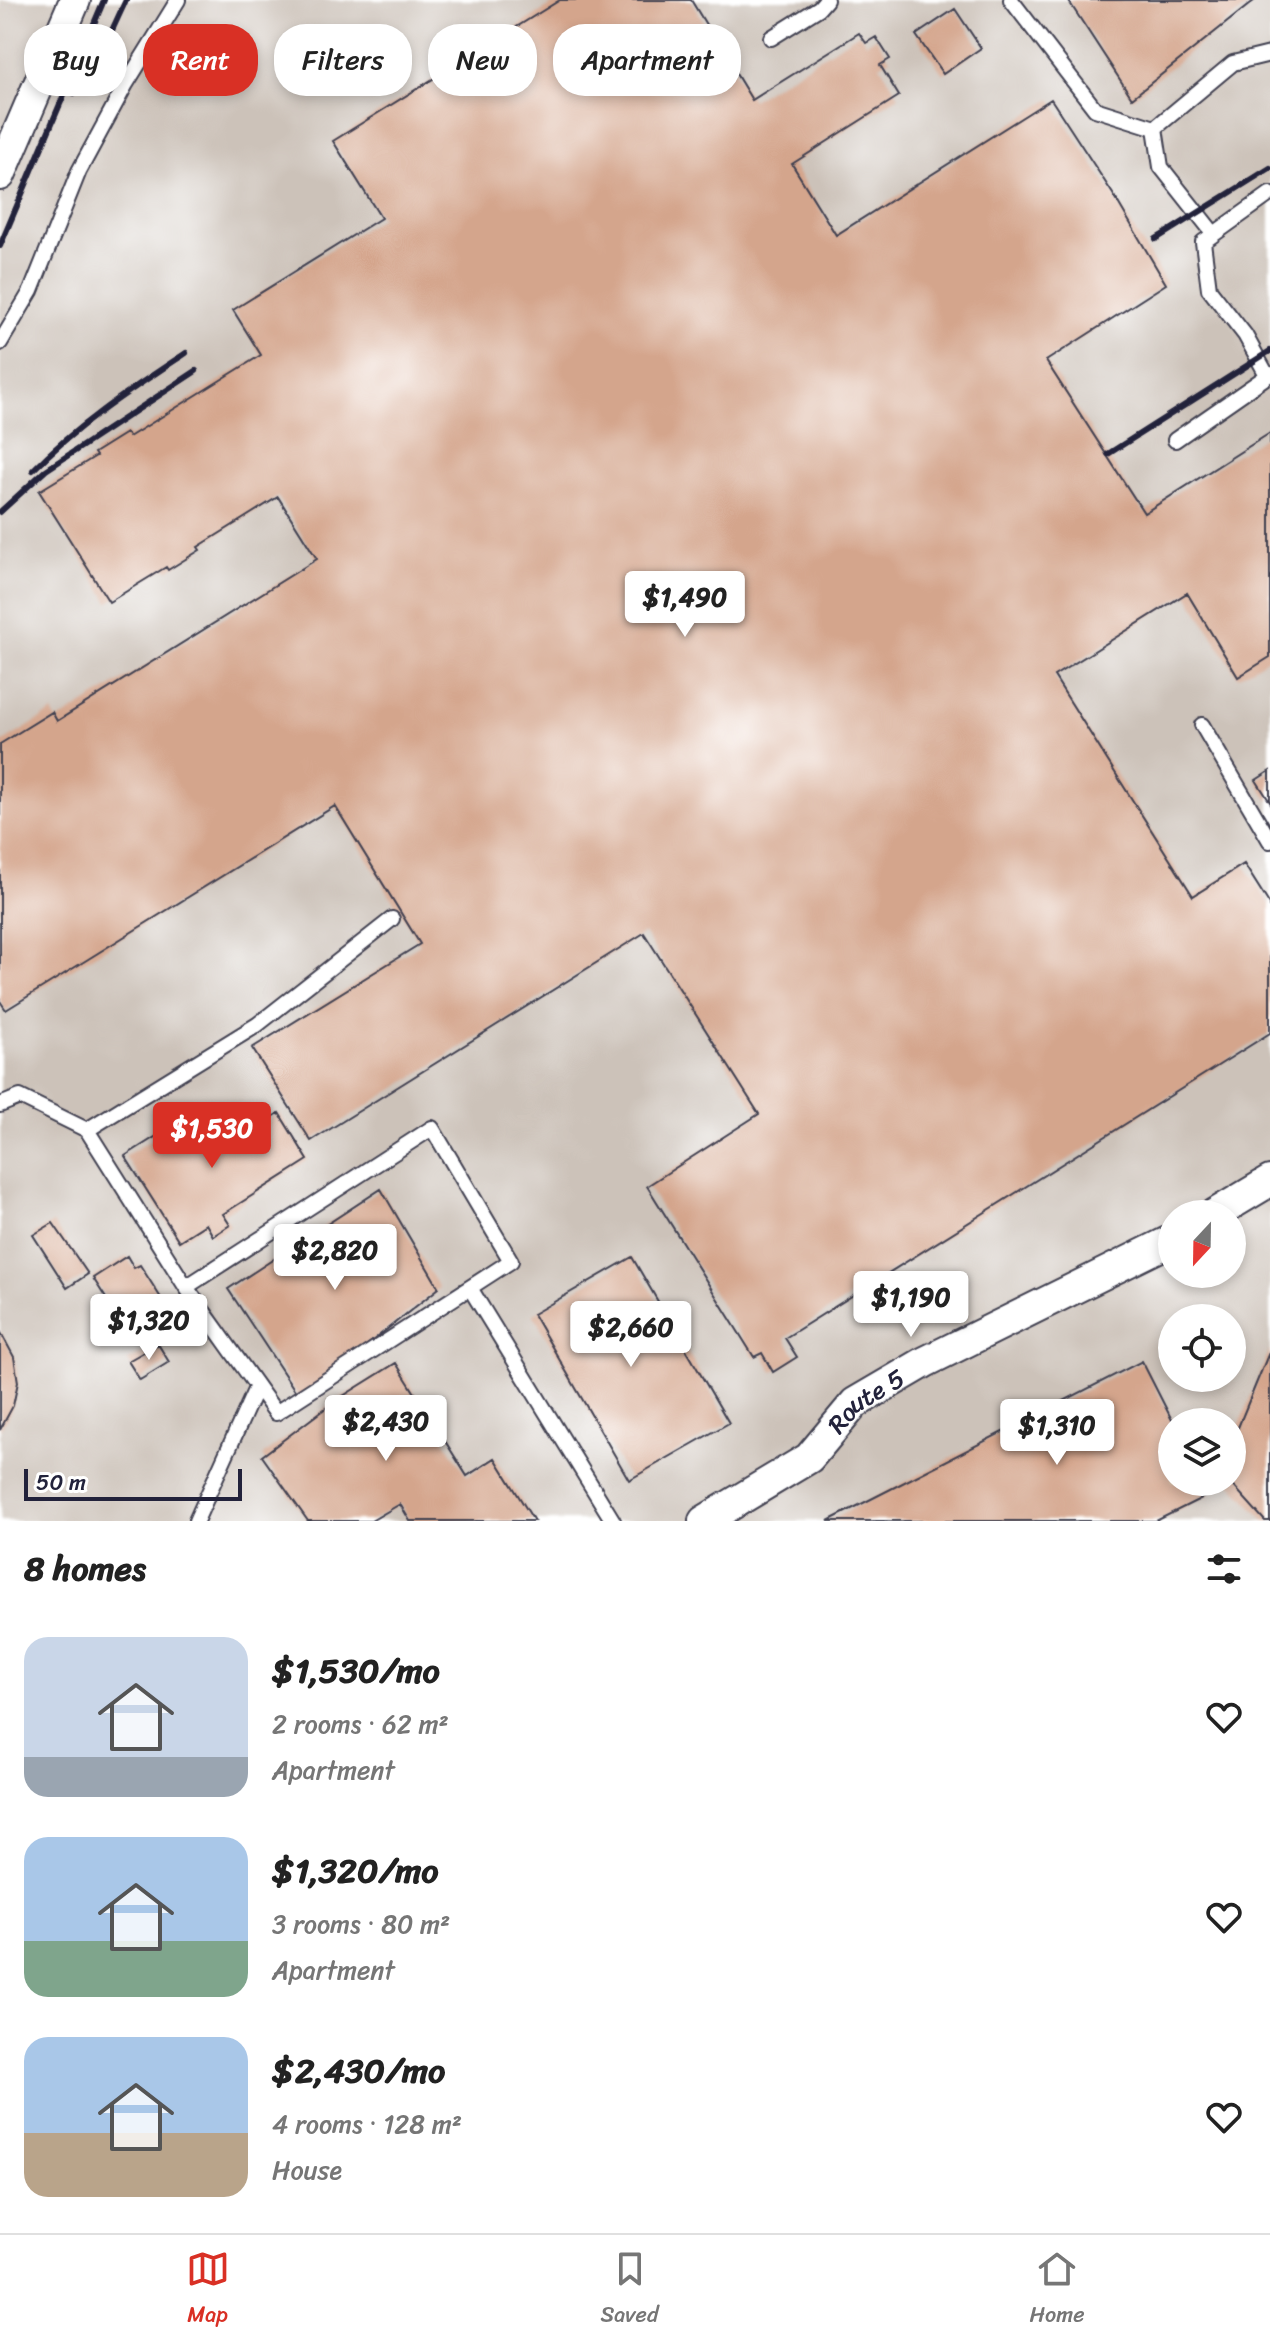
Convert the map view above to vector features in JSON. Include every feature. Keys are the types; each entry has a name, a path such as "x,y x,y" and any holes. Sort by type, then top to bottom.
{"street":[{"path":"0,175 75,0"},
{"path":"1238,1200 1270,1181"},
{"name":"Route 5","path":"704,1521 809,1458 855,1403 925,1362 1158,1247"}],"lane":[{"path":"0,343 31,291 79,171 126,84 178,0"},
{"path":"771,38 819,8 826,0"},
{"path":"1011,0 1095,109 1155,128"},
{"path":"1155,128 1233,63 1270,54"},
{"path":"1155,128 1161,167 1214,234"},
{"path":"1175,440 1269,375 1245,335 1209,289 1203,242 1270,194"},
{"path":"1202,725 1270,841"},
{"path":"87,1130 257,1025 392,919"},
{"path":"0,1105 20,1097 87,1130 186,1287 276,1413 511,1261 432,1128 186,1287"},
{"path":"470,1288 613,1521"},
{"path":"196,1521 256,1388"}],"shaded area":[{"path":"0,0 1270,0 1270,1521 0,1521"}],"building":[{"path":"560,0 691,0 706,24 553,24 553,96 741,96 741,82 752,100 859,33 866,43 876,37 890,59 880,65 899,96 792,164 836,235 1051,99 1113,194 1166,284 1046,361 1144,513 1270,433 1270,657 1238,677 1187,593 1054,676 1193,896 1244,864 1270,905 1270,1033 785,1338 797,1357 773,1372 762,1353 754,1357 647,1186 759,1114 644,933 311,1141 252,1048 420,944 335,806 6,1010 0,1001 0,744 52,712 57,721 317,559 278,497 198,547 200,550 168,570 166,567 109,602 39,491 96,456 94,453 126,433 129,437 261,355 233,310 381,218 333,141 405,96 412,96 412,92 428,82 428,96 537,96 537,24 521,24"},
{"path":"1068,0 1255,0 1132,98"},
{"path":"955,9 981,48 943,74 916,35"},
{"path":"1270,771 1270,802 1256,780"},
{"path":"198,1110 222,1149 279,1113 308,1160 223,1214 230,1225 213,1236 206,1224 179,1241 125,1156"},
{"path":"381,1189 439,1288 300,1398 228,1289"},
{"path":"53,1223 88,1274 67,1288 33,1235"},
{"path":"127,1256 134,1268 140,1265 182,1331 168,1340 160,1326 134,1342 93,1278"},
{"path":"632,1257 729,1423 629,1480 533,1314"},
{"path":"0,1331 14,1357 18,1382 13,1406 0,1430"},
{"path":"158,1344 169,1362 140,1380 128,1361"},
{"path":"1270,1350 1270,1521 1265,1521 1243,1496 1246,1496 1246,1408"},
{"path":"1142,1361 1166,1408 1158,1408 1158,1496 1206,1496 1156,1521 828,1521"},
{"path":"396,1363 467,1476 495,1458 534,1521 410,1521 400,1504 371,1521 308,1521 262,1456 335,1401"}],"railway":[{"path":"0,246 104,0"},
{"path":"115,24 126,0"},
{"path":"1156,239 1270,168"},
{"path":"1108,454 1270,351"},
{"path":"33,470 87,422 186,353"},
{"path":"0,512 46,470 196,371"}]}
